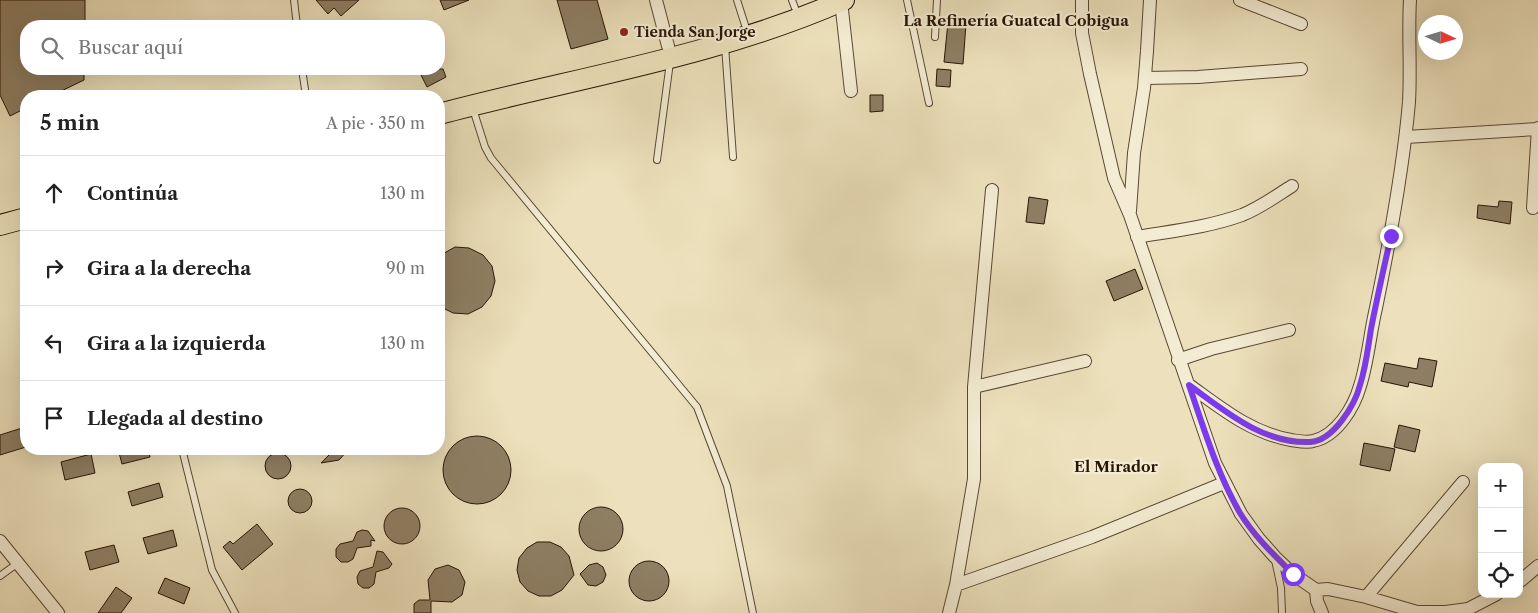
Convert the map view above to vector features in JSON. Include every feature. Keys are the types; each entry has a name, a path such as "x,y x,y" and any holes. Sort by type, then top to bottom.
{"main road":[{"path":"445,112 669,52 745,25 794,4 814,0"},
{"path":"445,102 669,52 724,42 798,19 842,1"},
{"path":"0,225 20,220"},
{"path":"0,236 20,231"}],"street":[{"path":"656,0 669,52"},
{"path":"1082,0 1082,33 1114,178 1130,215 1178,360 1189,385 1215,463 1241,514 1259,539 1275,556 1293,574 1316,590 1328,590 1366,597 1417,612 1446,612 1468,609 1490,598"},
{"path":"1130,215 1134,153 1145,78 1150,0"},
{"path":"1240,0 1301,24"},
{"path":"1189,385 1254,429 1274,437 1294,441 1312,442 1323,438 1347,414 1360,386 1391,236 1406,137 1409,99 1410,0"},
{"path":"842,1 851,92"},
{"path":"1145,78 1198,77 1301,69"},
{"path":"1406,137 1538,129 1532,208"},
{"path":"1137,237 1214,223 1242,215 1258,208 1292,186"},
{"path":"949,613 956,585 974,479 974,387 992,190"},
{"path":"1178,360 1211,349 1289,330"},
{"path":"974,387 1085,361"},
{"path":"1366,597 1463,482"},
{"path":"956,585 1092,537 1224,483"},
{"path":"0,541 58,613"},
{"path":"1523,579 1538,566"},
{"path":"1316,590 1322,613"}],"lane":[{"path":"294,0 296,20"},
{"path":"737,0 745,25"},
{"path":"907,0 930,103"},
{"path":"935,37 937,0"},
{"path":"724,42 733,157"},
{"path":"657,160 669,52"},
{"path":"303,75 305,90"},
{"path":"472,105 485,147 491,158 697,407 727,486 753,613"},
{"path":"183,455 212,570 235,613"},
{"path":"1275,556 1281,588 1282,613"},
{"path":"0,576 18,563"}],"building":[{"path":"0,0 85,0 85,20 20,20 20,75 84,75 84,80 63,90 20,90 20,111 10,116 0,95"},
{"path":"316,0 359,0 341,16 334,8 328,14"},
{"path":"440,0 469,0 444,10"},
{"path":"557,0 597,0 608,39 571,49"},
{"path":"948,22 966,24 963,64 944,62"},
{"path":"937,69 951,70 950,87 936,86"},
{"path":"445,74 446,77 427,87 421,75"},
{"path":"870,95 883,95 883,111 870,112"},
{"path":"1029,197 1048,200 1044,224 1026,222"},
{"path":"1499,201 1512,202 1510,224 1477,218 1478,205 1498,207"},
{"path":"455,247 469,248 483,255 492,266 495,281 491,296 482,307 468,314 453,313 445,309 445,253"},
{"path":"1135,269 1143,289 1114,301 1106,281"},
{"path":"1419,358 1437,361 1432,387 1409,382 1408,387 1381,381 1385,363 1417,369"},
{"path":"1399,425 1420,430 1415,452 1394,447"},
{"path":"20,429 20,449 0,455 0,435"},
{"path":"484,436 496,442 505,451 511,463 509,483 501,494 484,504 470,504 453,494 445,483 443,463 453,446 464,438"},
{"path":"1364,443 1395,449 1390,471 1360,465"},
{"path":"91,455 95,473 65,480 61,462"},
{"path":"120,455 150,455 150,457 122,464"},
{"path":"272,455 284,455 290,461 290,471 283,478 273,478 266,471 266,461"},
{"path":"329,455 344,455 339,460 321,463"},
{"path":"159,483 163,497 132,506 128,492"},
{"path":"300,489 305,490 311,496 311,506 305,512 300,513 295,512 289,506 288,501 289,496 295,490"},
{"path":"601,507 613,511 619,517 623,529 619,541 613,547 601,551 589,547 583,541 579,529 583,517 589,511"},
{"path":"402,508 414,514 420,526 414,538 402,544 390,538 384,526 390,514"},
{"path":"257,524 273,544 242,570 223,547 230,541 233,544"},
{"path":"173,530 177,546 148,554 143,538"},
{"path":"362,530 368,531 375,541 371,540 371,546 357,548 353,559 348,562 341,562 336,557 336,549 340,544 353,541 357,532"},
{"path":"537,542 550,542 561,547 569,556 574,575 562,590 551,596 539,596 528,591 520,582 517,570 519,558 527,548"},
{"path":"114,545 119,562 90,570 85,552"},
{"path":"377,551 383,552 392,564 389,568 376,572 374,584 369,588 363,588 358,584 357,577 360,571 373,567"},
{"path":"649,561 663,567 669,581 663,595 649,601 635,595 629,581 635,567"},
{"path":"597,563 603,567 606,575 603,582 596,586 588,585 580,574 589,565"},
{"path":"448,565 459,570 465,582 462,595 452,602 431,601 431,613 414,613 414,604 419,600 430,600 428,580 435,569"},
{"path":"165,578 190,588 184,604 158,593"},
{"path":"116,587 132,598 121,613 98,613"}],"place":[{"name":"Tienda San Jorge","path":"624,32"}],"district":[{"name":"La Refinería Guatcal Cobigua","path":"1016,20"},
{"name":"El Mirador","path":"1116,466"}],"route":[{"path":"1293,574 1259,539 1241,514 1215,463 1189,385 1231,415 1254,429 1274,437 1312,442 1323,438 1347,414 1360,386 1391,236"}]}
